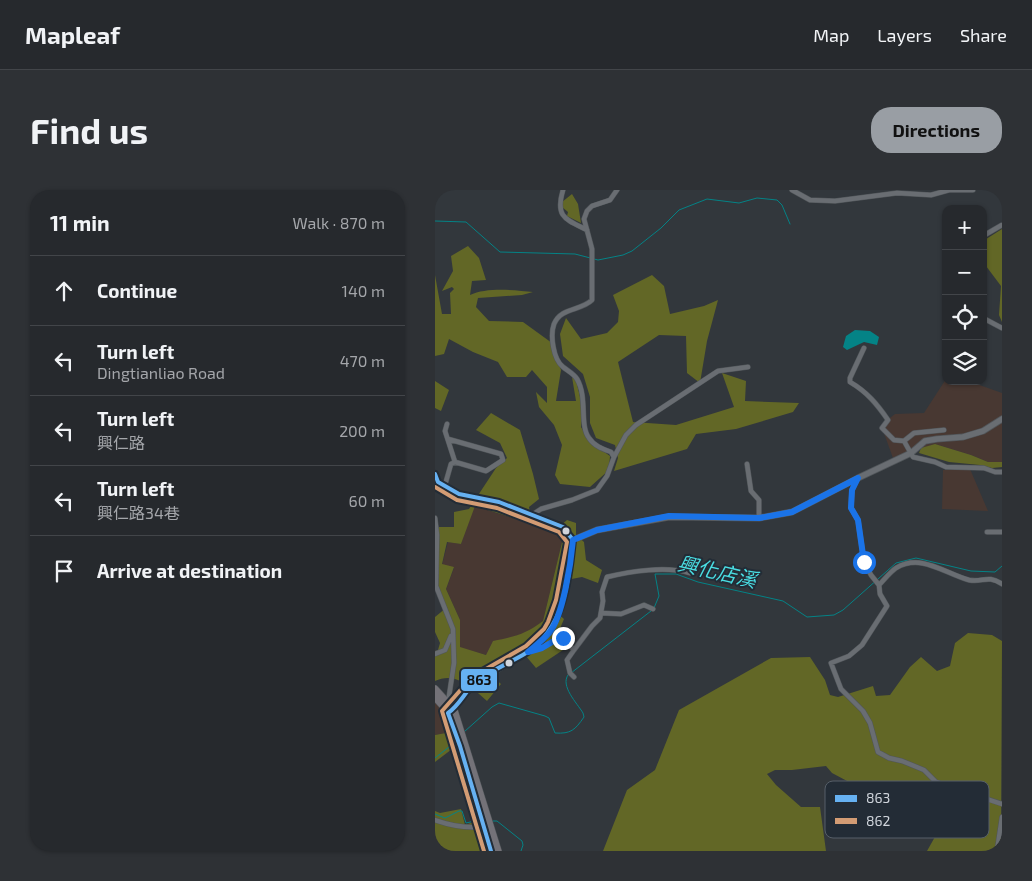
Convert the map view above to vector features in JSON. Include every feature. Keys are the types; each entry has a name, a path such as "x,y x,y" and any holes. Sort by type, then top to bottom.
{"main road":[{"path":"435,689 449,708 463,745 486,822 498,851"},
{"path":"435,697 449,708"},
{"path":"486,822 491,851"}],"street":[{"path":"563,190 560,200 561,214 565,219 587,230"},
{"path":"614,457 611,452 598,447 589,438 584,427 583,398 577,379 556,358 553,333 555,323 560,316 592,300 592,249 584,218 592,206 610,200 617,190"},
{"path":"792,190 810,200 835,201 897,193 931,195 949,190 973,190"},
{"path":"987,234 1002,225"},
{"path":"987,320 1002,328"},
{"path":"864,348 849,378 850,382 861,388 875,402 888,420 882,428 894,440 904,441 914,433 944,430"},
{"path":"532,515 541,509 597,490 607,476 614,457 626,435 636,425 718,371 748,367"},
{"path":"573,540 597,530 669,516 759,518 792,512 911,453 925,441 937,438 963,437 983,431 1002,419"},
{"path":"447,424 445,431 455,462"},
{"path":"448,439 501,454 503,460 486,471 455,462"},
{"path":"904,441 913,457 935,462 946,467 984,468 995,472 1002,472"},
{"path":"445,485 451,464 455,462"},
{"path":"747,464 751,491 759,500 759,518"},
{"path":"435,474 437,483 445,485 459,494 499,502 563,527 573,540 570,565 560,608 550,632 528,652 478,681 449,708"},
{"path":"858,478 852,490 851,508 858,520 864,562 871,575 879,584 880,594 887,606 882,617 862,645 849,656 831,663 841,689 863,711 870,723 878,752 889,758 903,761 924,770 936,781"},
{"path":"435,518 437,535 435,594"},
{"path":"987,532 1002,532"},
{"path":"879,584 896,568 914,562 923,562 972,581 993,578 1002,584"},
{"path":"574,677 570,673 567,660 600,618 602,592 607,577 630,572 681,570 690,573"},
{"path":"436,586 453,629 454,663 449,708"},
{"path":"601,613 621,614 644,605 653,609"},
{"path":"435,654 445,650 453,629"},
{"path":"528,652 542,648 559,638 563,638 574,650"},
{"path":"989,800 1002,804"},
{"path":"997,851 1002,817"},
{"path":"435,820 449,825 474,828 486,822"}],"shaded area":[{"path":"942,385 979,385 1002,393 1002,462 988,462 935,444 893,458 881,425 895,414 924,413"},
{"path":"970,469 988,511 942,509 943,470"},
{"path":"474,506 564,534 543,621 529,632 513,637 487,655 460,648 460,620 446,589 454,568 442,565 448,542 461,544"},
{"path":"435,702 442,708 451,732 435,735"}],"green space":[{"path":"572,194 578,204 581,223 567,216 568,212 562,207 562,202"},
{"path":"1002,229 1002,322 999,315 1001,286 987,267 987,238"},
{"path":"468,246 479,258 486,280 472,281 470,295 492,290 533,292 522,295 478,298 476,307 489,321 523,322 552,343 561,370 556,401 576,401 572,377 576,380 583,409 581,427 590,442 610,456 609,470 590,487 560,484 555,475 562,445 554,425 539,407 536,392 547,403 547,387 532,370 526,377 507,377 498,362 473,352 449,339 444,354 435,356 435,275 442,314 451,314 450,293 454,289 452,287 442,291 453,271 451,256"},
{"path":"652,275 664,286 670,314 704,306 718,300 707,341 700,383 687,373 686,336 659,335 618,362 633,422 676,425 734,407 722,373 746,381 745,401 799,403 793,412 736,429 696,434 687,449 614,471 618,458 615,445 596,438 590,423 590,397 583,374 563,356 560,334 566,318 581,339 607,333 618,322 619,311 613,295"},
{"path":"435,381 449,390 441,411 435,408"},
{"path":"491,413 520,430 539,499 529,507 531,518 559,527 567,520 576,523 576,535 584,542 586,560 602,570 598,583 582,577 561,581 554,610 564,619 559,631 563,650 536,668 520,649 485,670 501,684 487,701 463,682 450,678 435,681 435,651 438,650 440,643 435,632 435,617 446,608 438,585 439,527 454,527 454,512 469,509 496,468 507,458 500,443 476,430","holes":["475,506 564,534 543,621 519,634 493,641 486,655 460,647 460,620 446,589 454,567 442,564 447,542 461,544"]},
{"path":"935,444 988,462 1002,462 1002,467 992,468 949,462 919,453 921,448"},
{"path":"968,633 992,635 1002,641 1001,851 927,851 934,838 989,838 989,781 847,781 832,773 826,766 775,770 767,774 776,785 801,807 820,807 826,851 603,851 627,790 655,770 679,710 771,658 810,657 825,680 830,695 838,697 873,686 876,696 890,695 910,667 921,657 937,671 950,666 955,643"},
{"path":"451,732 456,746 435,762 435,735"},
{"path":"461,809 465,825 479,820 487,851 435,851 435,811 440,813"}],"water":[{"path":"855,330 870,331 879,337 877,345 864,342 847,350 843,347 846,336"}],"waterway":[{"path":"435,221 466,222 500,252 575,254 598,260 623,255 632,251 661,228 679,210 707,199 739,203 757,198 777,200 782,205 790,224"},
{"name":"興化店溪","path":"654,608 659,596 655,574 676,574 698,582 783,601 807,617 834,615 843,610 896,563 916,558 971,571 995,572 1002,566"},
{"name":"興化店溪","path":"571,673 651,611"},
{"name":"興化店溪","path":"464,732 499,703 549,718 555,733 565,733 572,730 584,717 566,684 568,675"},
{"name":"興化店溪","path":"435,758 454,743"},
{"path":"435,814 445,818 462,811 466,823 479,820"},
{"path":"493,821 497,821 522,841 521,851"}],"transit line":[{"name":"863","path":"435,474 438,482 459,494 499,502 563,527 573,540 569,572 562,603 557,618 549,631 539,643 526,653 476,682 448,713 460,746 491,851"},
{"name":"862","path":"435,487 457,500 497,508 559,532 567,542 556,600 544,629 526,646 472,677 442,711 484,851"}],"route":[{"path":"563,638 528,652 550,632 560,608 570,565 573,540 597,530 669,516 759,518 792,512 858,478 852,490 851,508 858,520 864,562"}]}
